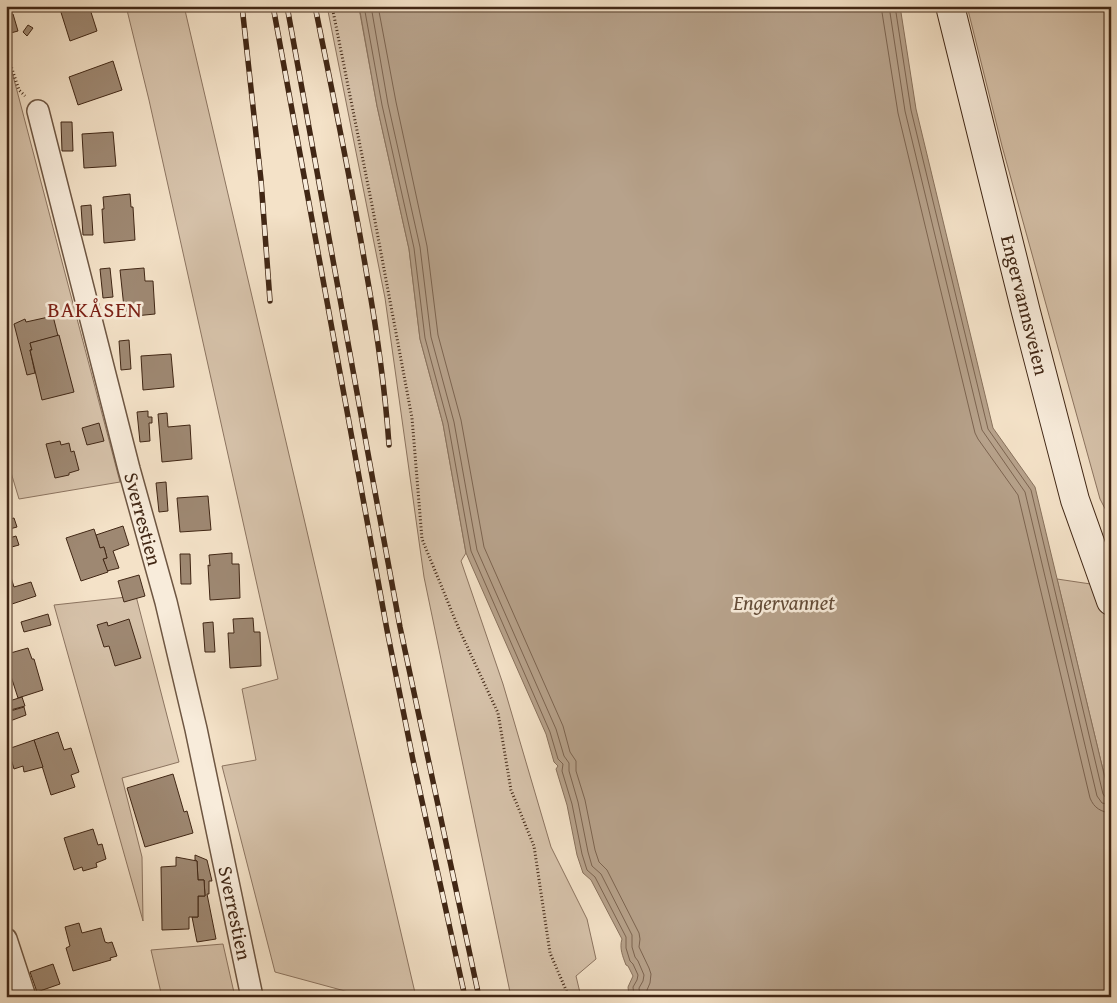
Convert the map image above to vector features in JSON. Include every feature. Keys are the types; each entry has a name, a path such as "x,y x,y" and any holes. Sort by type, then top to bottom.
{"main road":[{"name":"Engervannsveien","path":"950,6 1075,500 1111,601"}],"street":[{"name":"Sverrestien","path":"38,111 170,620 196,728 252,997"},
{"path":"6,939 25,997"}],"path":[{"path":"332,6 372,204 412,418 422,539 459,629 498,713 511,790 534,846 550,953 569,997"},
{"path":"6,51 19,90 38,111"}],"shaded area":[{"path":"126,6 184,6 416,997 357,997 356,994 275,972 222,766 256,760 242,689 278,679 149,100"},
{"path":"327,6 359,6 377,106 409,249 420,339 443,424 466,553 461,561 503,684 551,847 587,919 596,959 576,976 581,997 511,997 424,577 385,298"},
{"path":"967,6 1111,6 1111,520 1100,499 1002,146"},
{"path":"6,49 120,482 19,499 6,456"},
{"path":"1057,579 1111,587 1111,803"},
{"path":"136,596 179,762 122,778 142,857 143,921 54,605"},
{"path":"223,944 235,997 162,997 151,950"}],"water":[{"name":"Engervannet","path":"359,6 900,6 916,109 993,428 1035,487 1111,803 1111,997 629,997 628,987 633,976 623,956 622,939 591,880 583,873 577,855 567,805 556,769 558,766 554,762 546,734 466,553 443,424 420,339 409,249 377,106"}],"building":[{"path":"59,6 89,6 97,31 70,41"},
{"path":"13,14 18,31 7,34 6,15"},
{"path":"28,25 33,28 27,36 23,32"},
{"path":"113,61 122,90 78,105 69,77"},
{"path":"61,122 72,122 73,151 62,151"},
{"path":"113,132 116,166 84,168 82,134"},
{"path":"130,194 131,207 133,207 135,240 104,243 103,197"},
{"path":"91,205 93,235 83,235 81,206"},
{"path":"110,268 113,297 103,298 100,269"},
{"path":"144,268 145,281 153,281 155,314 125,317 120,270"},
{"path":"53,316 58,336 30,343 35,373 27,375 14,324 25,319 26,322"},
{"path":"59,335 74,392 42,400 30,343"},
{"path":"129,340 131,369 121,370 119,341"},
{"path":"171,354 174,387 143,390 141,356"},
{"path":"148,411 148,417 152,417 152,423 149,423 150,441 140,442 137,412"},
{"path":"167,413 168,427 190,425 192,459 162,462 158,414"},
{"path":"99,423 104,441 87,445 82,428"},
{"path":"60,441 61,445 69,443 71,452 74,451 79,470 69,473 69,475 55,478 46,444"},
{"path":"166,482 168,511 159,512 156,483"},
{"path":"208,496 211,530 180,532 177,498"},
{"path":"14,518 17,527 6,530 6,520"},
{"path":"123,526 129,545 113,551 119,568 107,571 103,559 107,558 104,547 100,548 96,535"},
{"path":"94,529 100,548 104,547 107,558 103,559 108,572 81,581 66,538"},
{"path":"16,536 19,545 8,548 6,539"},
{"path":"232,553 232,564 239,564 240,598 210,600 209,555"},
{"path":"180,554 190,554 191,584 181,584"},
{"path":"8,568 14,587 31,582 36,596 6,606 6,569"},
{"path":"139,575 145,596 124,602 118,581"},
{"path":"48,614 51,625 24,632 21,622"},
{"path":"253,618 254,632 260,632 261,666 230,668 228,633 234,633 233,619"},
{"path":"129,619 141,658 115,666 109,646 104,647 97,625 107,622 108,626"},
{"path":"213,622 215,652 205,652 203,623"},
{"path":"28,648 32,659 34,659 43,690 18,698 8,667 11,666 7,654"},
{"path":"22,697 25,706 7,711 6,702"},
{"path":"24,707 26,715 10,721 7,712"},
{"path":"58,732 64,750 71,748 79,772 71,775 75,787 51,795 34,740"},
{"path":"34,740 43,767 24,772 23,766 14,769 8,749"},
{"path":"173,774 184,812 187,811 193,833 145,847 127,788"},
{"path":"93,829 98,845 102,844 106,859 96,863 97,867 83,871 82,867 74,870 64,838"},
{"path":"195,855 207,860 212,881 209,881 209,894 207,894 216,939 197,942 192,917 198,917 198,896 205,896 204,880 198,880"},
{"path":"176,857 197,861 198,880 204,880 205,896 198,896 198,917 189,917 189,929 162,930 161,867 176,866"},
{"path":"79,923 82,933 101,928 105,942 112,942 117,956 110,958 111,960 73,971 66,948 70,946 65,927"},
{"path":"53,964 60,984 37,992 30,972"}],"railway":[{"path":"242,6 261,180 270,301"},
{"path":"273,6 387,630 413,760 465,997"},
{"path":"287,6 400,627 479,997"},
{"path":"315,6 349,174 371,297 383,381 389,445"}],"district":[{"name":"BAKÅSEN","path":"95,309"}]}
